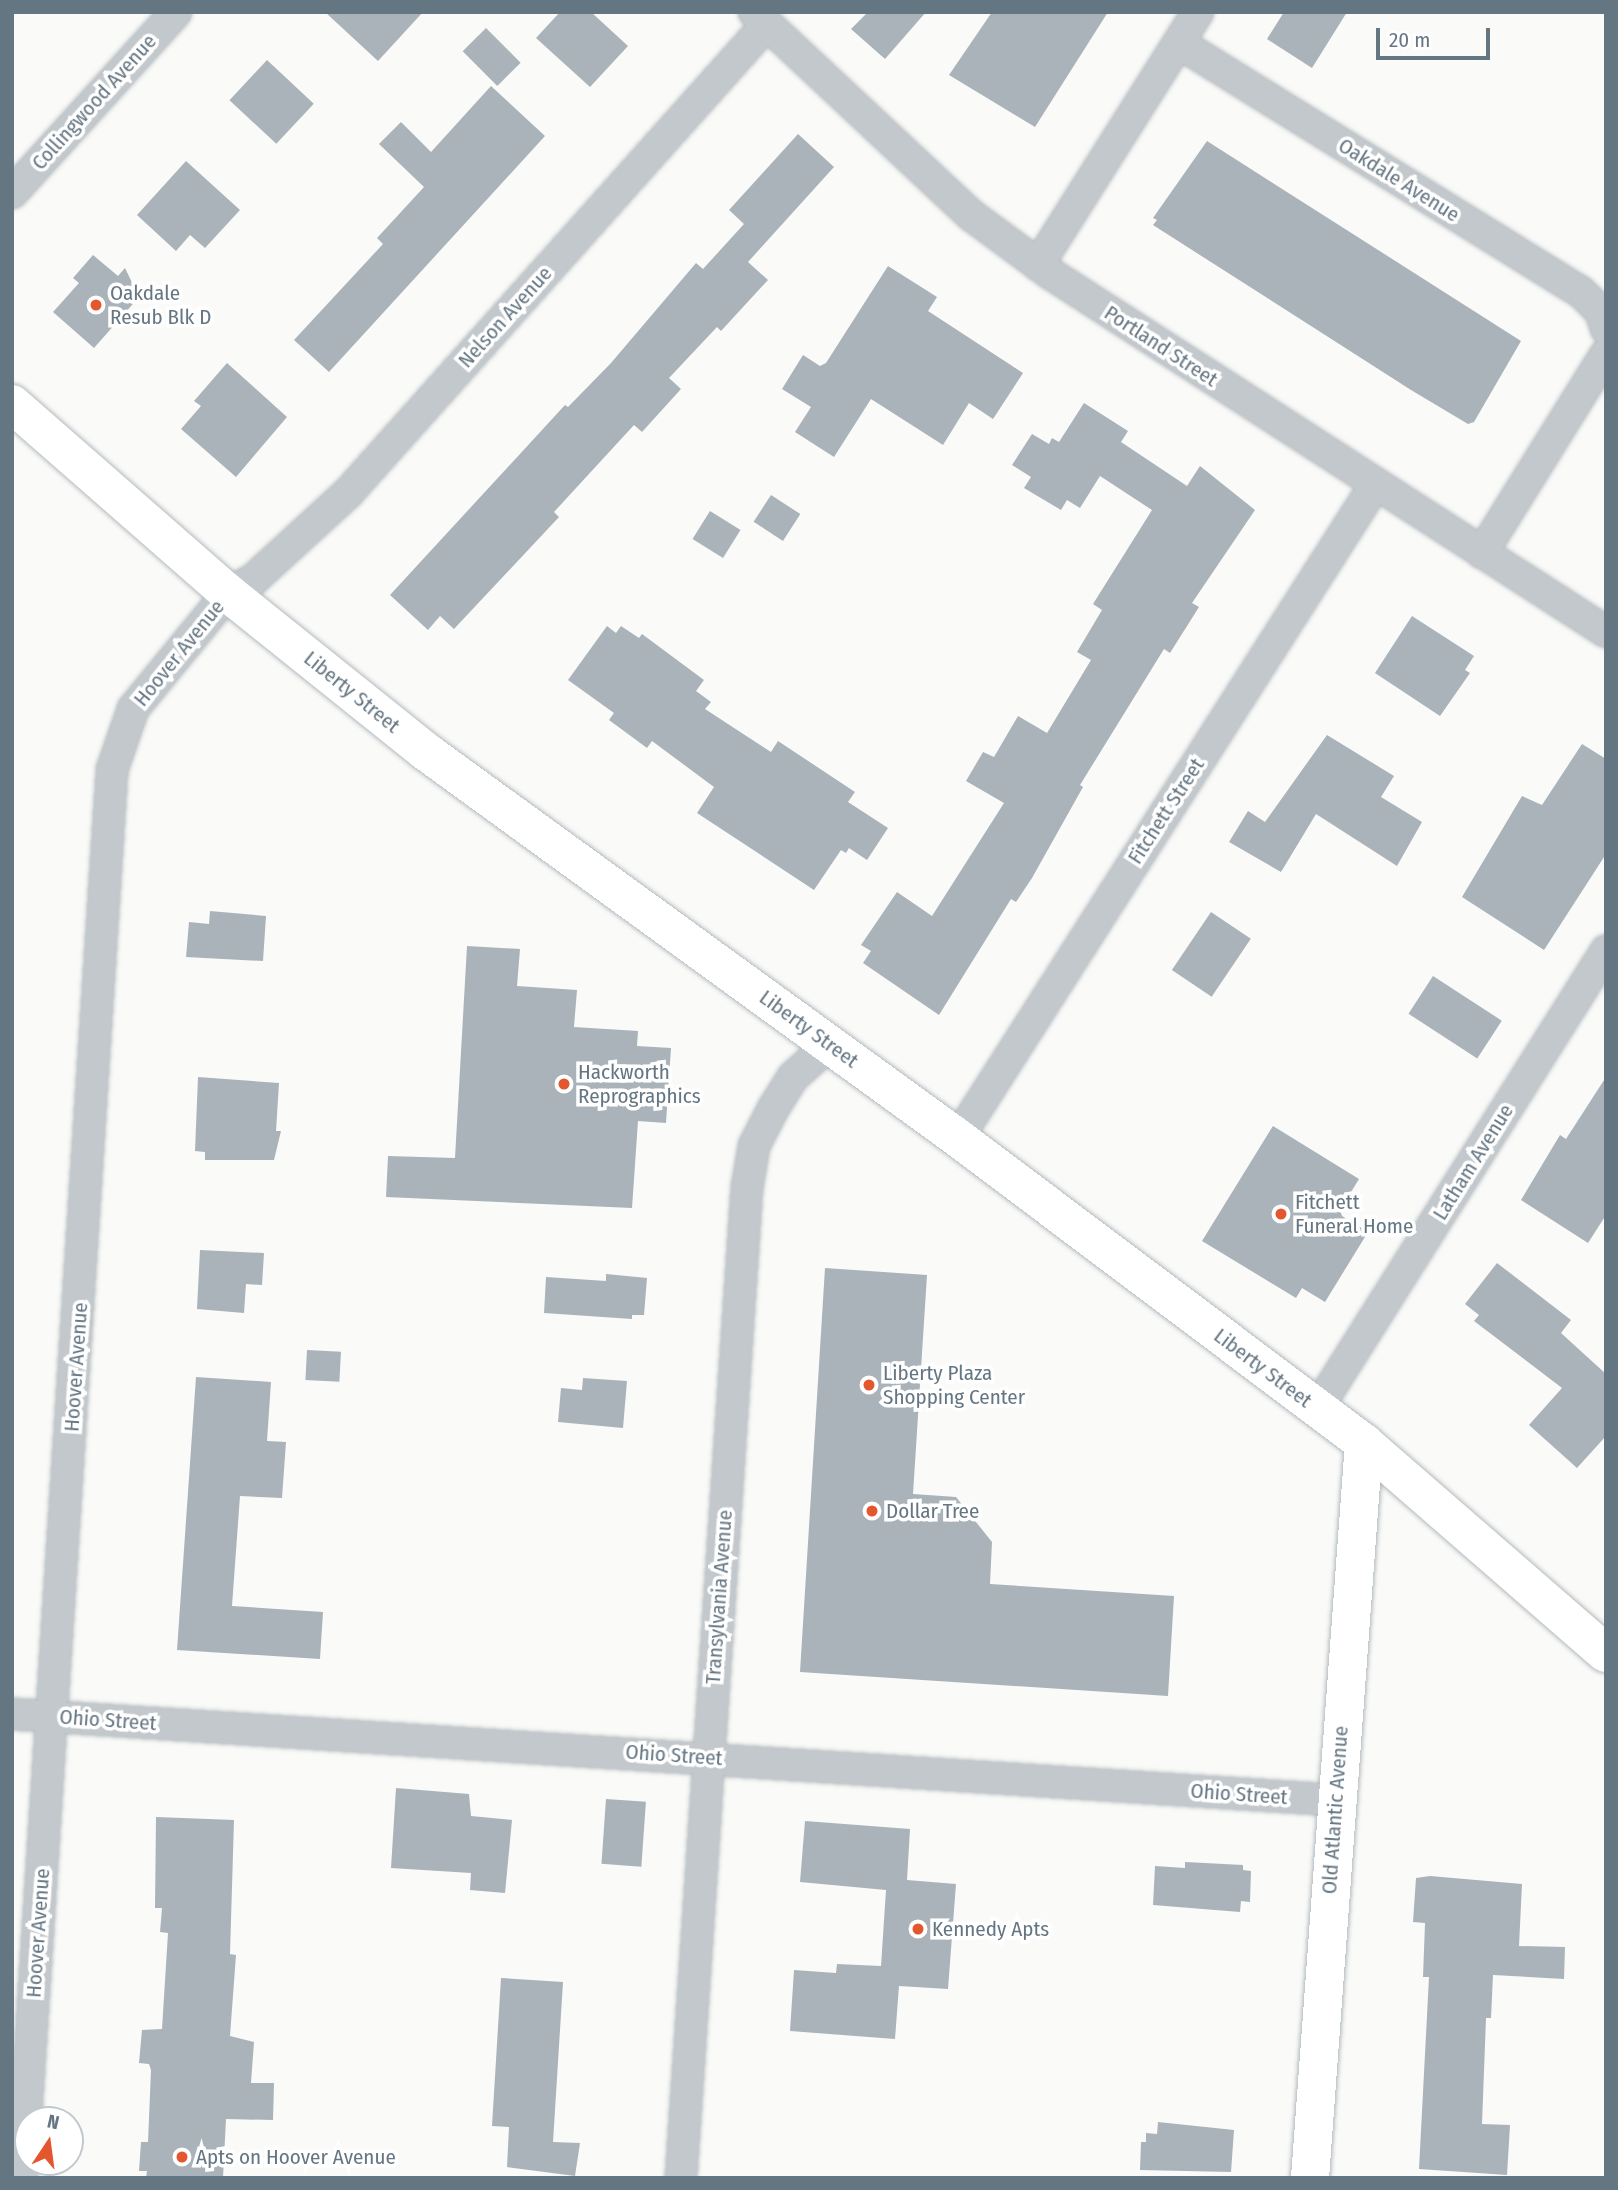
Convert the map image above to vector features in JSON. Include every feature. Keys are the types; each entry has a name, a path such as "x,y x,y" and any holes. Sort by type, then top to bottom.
{"main road":[{"name":"Liberty Street","path":"12,404 228,593 425,751 958,1138 1364,1443 1603,1645"},
{"name":"Old Atlantic Avenue","path":"1310,2178 1335,1800 1364,1443"}],"street":[{"name":"Collingwood Avenue","path":"12,193 176,12"},
{"path":"1038,265 1198,12"},
{"name":"Portland Street","path":"761,18 971,215 1038,265 1374,485 1606,632"},
{"name":"Nelson Avenue","path":"228,593 254,579 348,493 761,18"},
{"name":"Oakdale Avenue","path":"1179,43 1581,292 1601,312 1606,328"},
{"path":"1482,553 1606,354"},
{"name":"Fitchett Street","path":"958,1138 1374,485"},
{"name":"Hoover Avenue","path":"22,2178 112,770 133,709 228,593"},
{"name":"Latham Avenue","path":"1317,1409 1606,951"},
{"name":"Transylvania Avenue","path":"681,2178 739,1270 754,1146 793,1077 830,1044"},
{"name":"Ohio Street","path":"12,1714 1335,1800"}],"building":[{"path":"325,12 423,12 378,61"},
{"path":"560,12 591,12 628,46 590,87 536,38"},
{"path":"868,12 926,12 885,59 851,29"},
{"path":"992,12 1108,12 1035,127 949,75"},
{"path":"1284,12 1347,12 1312,68 1267,39"},
{"path":"486,28 521,63 497,86 463,51"},
{"path":"267,60 314,104 276,144 229,100"},
{"path":"491,86 545,136 329,372 294,340 383,244 377,238 424,187 379,144 401,122 431,152"},
{"path":"798,134 834,167 748,262 768,280 721,331 717,327 669,378 681,389 642,432 634,425 554,512 559,517 454,629 440,616 428,630 390,595 565,405 568,407 611,363 696,263 703,269 744,224 729,210"},
{"path":"1207,141 1521,341 1474,422 1468,424 1411,390 1153,225 1157,220 1153,218"},
{"path":"186,161 240,210 205,248 190,235 176,251 137,215"},
{"name":"Oakdale Resub Blk D","path":"93,255 118,276 125,268 139,297 94,348 53,312 79,283 73,278"},
{"path":"888,266 937,297 928,311 1023,373 993,419 969,403 943,445 871,399 834,457 795,432 811,407 782,389 803,355 820,366 826,363"},
{"path":"227,363 287,417 236,477 181,429 201,406 194,401"},
{"path":"1084,403 1128,431 1121,442 1187,486 1200,466 1255,510 1192,603 1199,607 1170,653 1164,649 1080,785 1083,787 1032,878 1016,902 1011,899 939,1015 863,963 871,951 861,945 897,892 932,916 1004,803 966,781 983,752 994,757 1018,716 1047,733 1091,660 1077,652 1102,610 1093,604 1152,510 1100,476 1080,508 1067,500 1061,510 1024,488 1031,477 1012,465 1032,434 1049,444 1052,438 1059,442"},
{"path":"771,495 800,514 783,541 754,522"},
{"path":"710,511 741,530 723,558 693,539"},
{"path":"1412,616 1474,656 1465,670 1470,673 1440,716 1375,673"},
{"path":"607,626 616,633 621,626 639,638 642,634 704,680 696,691 711,702 705,709 771,752 778,741 855,792 848,802 888,828 867,860 849,848 846,853 841,850 814,890 697,813 714,787 652,741 647,748 609,720 614,713 568,680"},
{"path":"1327,735 1394,776 1381,797 1422,822 1397,866 1316,814 1281,872 1229,842 1248,811 1265,822"},
{"path":"1582,744 1606,759 1606,854 1544,950 1462,897 1522,796 1542,805"},
{"path":"210,911 266,916 263,961 186,957 189,922 209,924"},
{"path":"1211,912 1251,939 1212,997 1172,970"},
{"name":"Hackworth Reprographics","path":"467,946 520,949 517,986 577,990 574,1027 638,1031 637,1046 671,1048 666,1123 638,1121 632,1208 386,1197 388,1156 455,1158"},
{"path":"1433,976 1502,1021 1477,1058 1408,1014"},
{"path":"198,1077 279,1083 276,1131 281,1131 274,1160 205,1160 205,1152 195,1151"},
{"path":"1606,1077 1606,1215 1588,1243 1521,1200 1560,1135 1566,1139"},
{"name":"Fitchett Funeral Home","path":"1273,1126 1359,1179 1340,1210 1342,1216 1368,1232 1325,1302 1302,1288 1296,1298 1202,1241"},
{"path":"200,1250 264,1253 262,1285 246,1284 244,1313 197,1309"},
{"path":"1497,1263 1571,1320 1561,1333 1606,1374 1606,1436 1577,1468 1529,1425 1562,1388 1474,1321 1479,1315 1465,1304"},
{"name":"Liberty Plaza Shopping Center","path":"825,1268 927,1275 913,1494 956,1497 992,1542 990,1584 1174,1596 1168,1696 800,1672"},
{"path":"606,1274 647,1278 644,1315 632,1315 632,1319 544,1313 546,1277 606,1281"},
{"path":"307,1350 341,1352 339,1382 305,1380"},
{"path":"196,1377 271,1382 267,1441 286,1442 282,1498 240,1496 232,1606 323,1612 320,1659 177,1650"},
{"path":"583,1378 627,1381 623,1428 558,1422 561,1388 582,1390"},
{"path":"396,1788 469,1794 471,1816 512,1820 505,1893 470,1890 471,1873 391,1868"},
{"path":"606,1799 646,1802 641,1867 601,1864"},
{"path":"156,1817 234,1820 230,1954 236,1955 230,2036 254,2042 251,2083 274,2083 273,2120 226,2119 223,2178 146,2178 147,2171 139,2171 141,2142 148,2142 151,2070 149,2064 139,2063 142,2030 162,2029 168,1933 160,1932 162,1908 155,1908"},
{"name":"Kennedy Apts","path":"805,1821 910,1829 907,1880 956,1884 948,1989 899,1986 895,2039 790,2031 794,1970 836,1973 837,1964 881,1966 886,1890 800,1882"},
{"path":"1185,1862 1243,1865 1243,1870 1251,1871 1250,1902 1241,1901 1240,1912 1153,1905 1155,1866 1185,1868"},
{"path":"1430,1876 1522,1884 1519,1946 1565,1947 1564,1979 1493,1975 1491,2018 1486,2018 1482,2124 1510,2125 1507,2175 1419,2169 1429,1977 1423,1977 1425,1923 1413,1922 1416,1878"},
{"path":"501,1978 563,1982 553,2142 580,2143 575,2176 507,2167 509,2127 492,2126"},
{"path":"1158,2122 1234,2130 1231,2172 1140,2170 1141,2142 1146,2142 1146,2133 1157,2134"}],"place":[{"name":"Oakdale Resub Blk D","path":"96,305"},
{"name":"Hackworth Reprographics","path":"564,1084"},
{"name":"Fitchett Funeral Home","path":"1281,1214"},
{"name":"Liberty Plaza Shopping Center","path":"869,1385"},
{"name":"Dollar Tree","path":"872,1511"},
{"name":"Kennedy Apts","path":"918,1929"},
{"name":"Apts on Hoover Avenue","path":"182,2157"}]}
